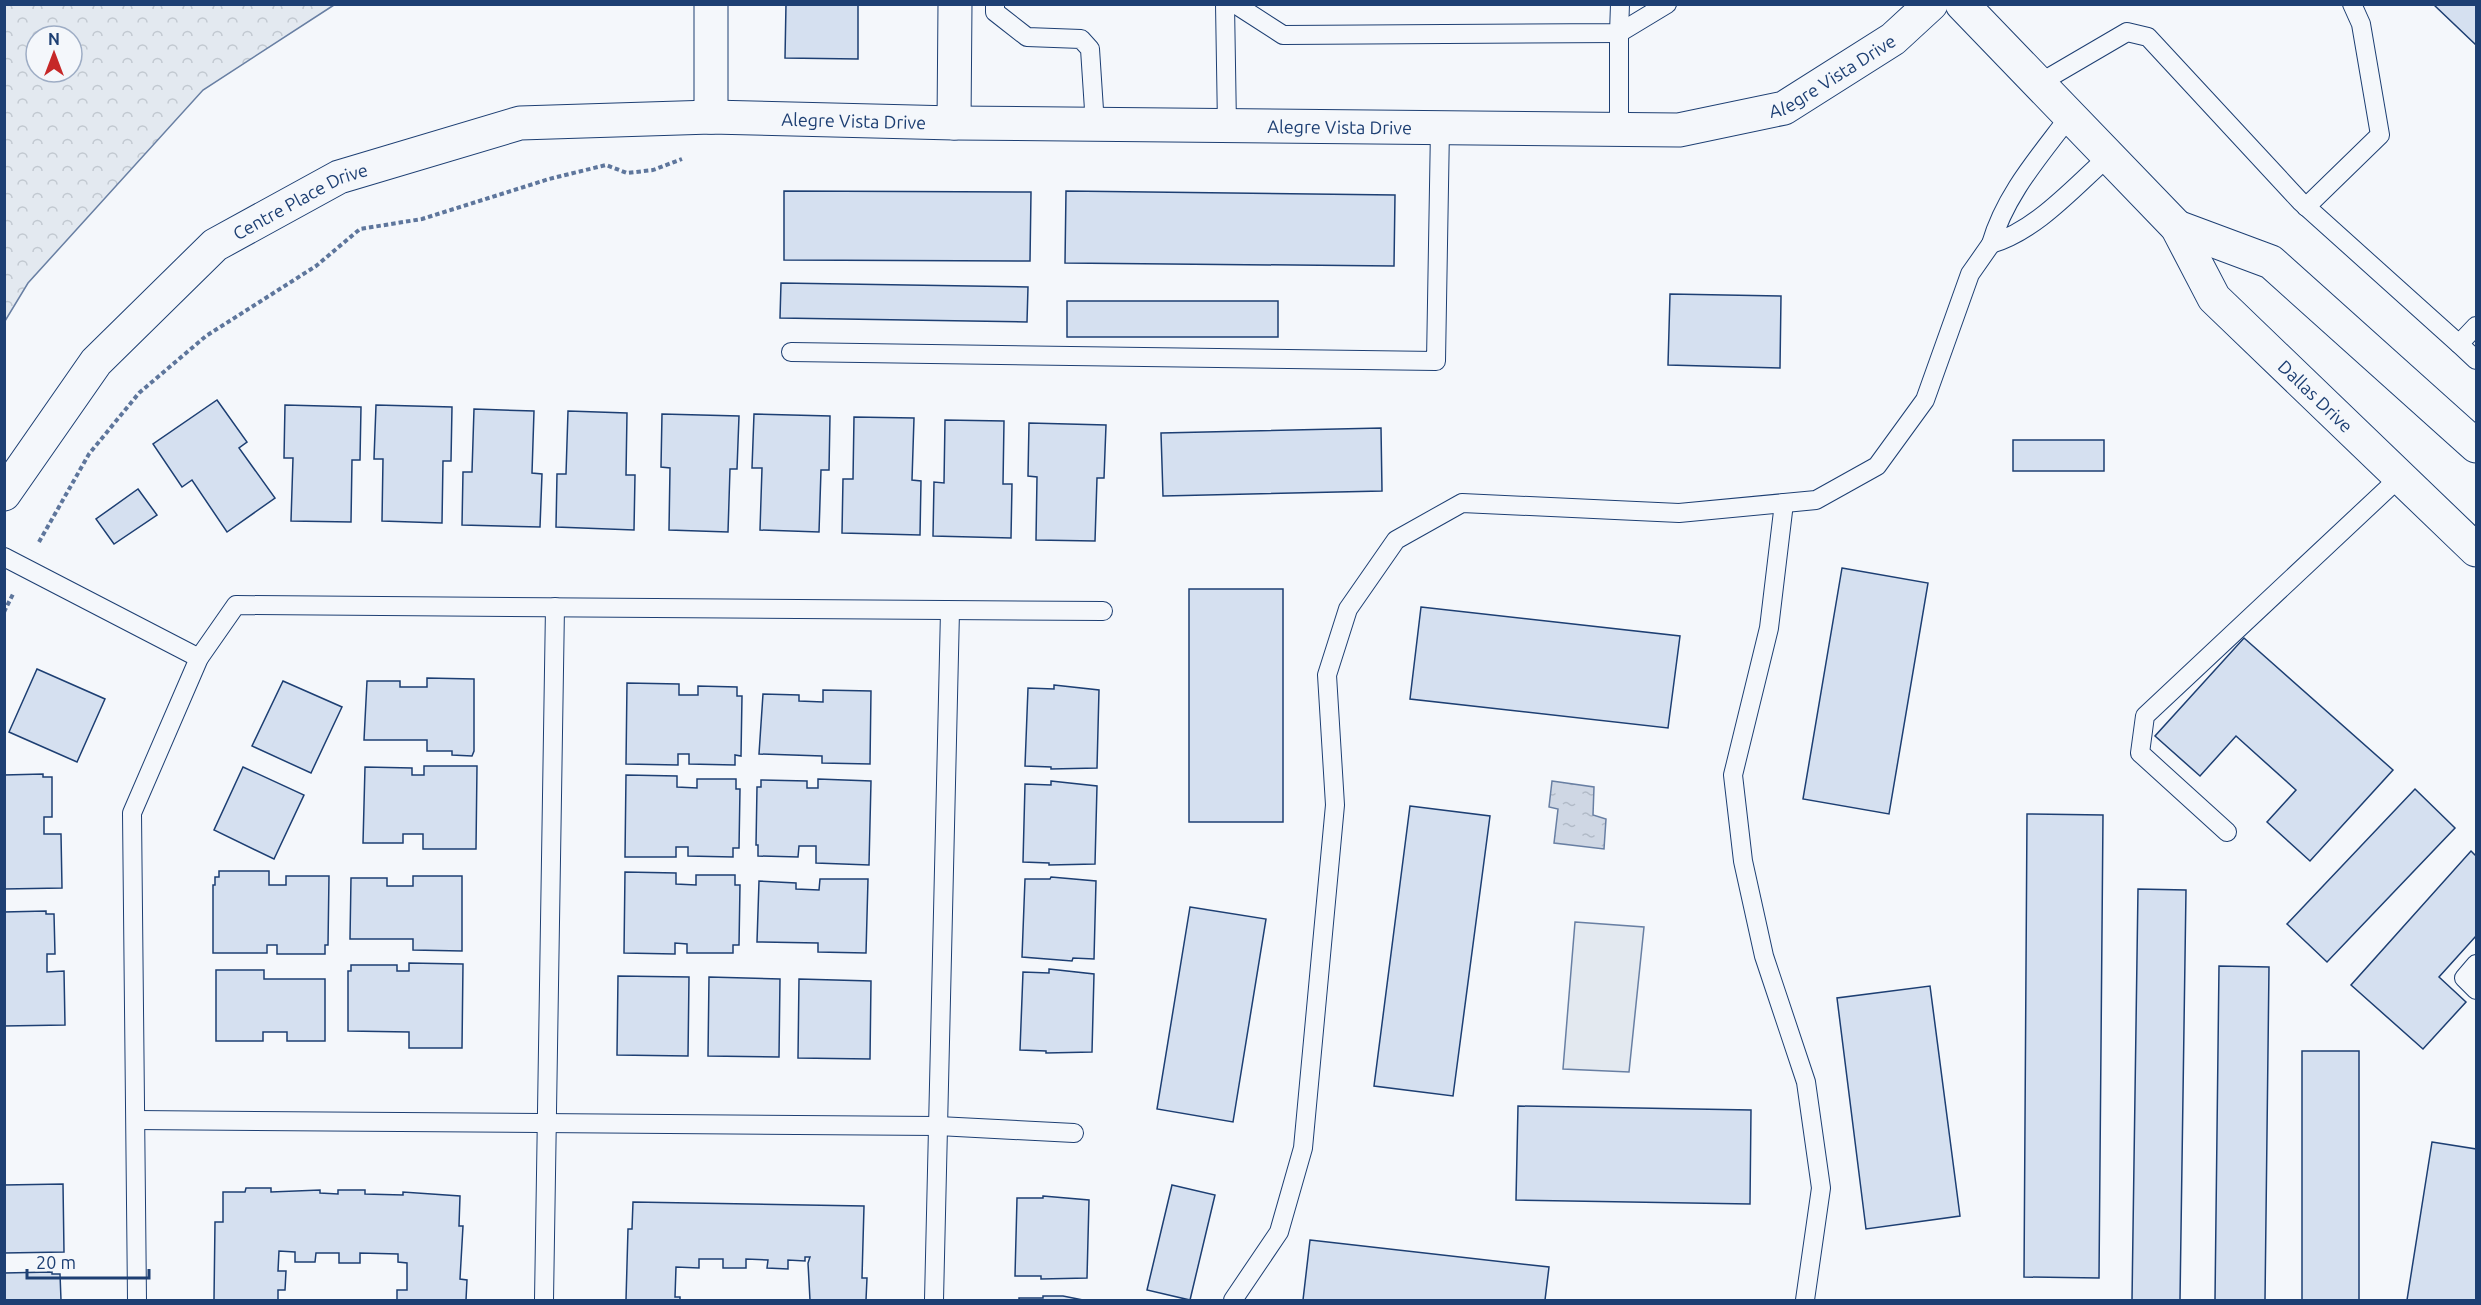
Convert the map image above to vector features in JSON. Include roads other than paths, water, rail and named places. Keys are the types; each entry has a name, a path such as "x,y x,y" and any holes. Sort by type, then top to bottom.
{"street":[{"path":"711,4 711,117"},
{"path":"954,123 955,4"},
{"name":"Alegre Vista Drive","path":"711,117 1095,125 1679,130 1784,108 1893,39 1930,4"},
{"name":"Dallas Drive","path":"1962,4 2177,227 2214,298 2475,545"},
{"name":"Centre Place Drive","path":"4,494 96,362 215,245 339,177 520,123 711,117"},
{"name":"Dallas Drive","path":"2177,227 2271,262 2476,446"}],"lane":[{"path":"995,4 995,12 1026,37 1081,39 1090,49 1095,125"},
{"path":"1225,4 1227,126"},
{"path":"1235,4 1283,35 1619,33 1667,4"},
{"path":"1619,129 1620,4"},
{"path":"2306,207 2380,135 2361,24 2352,4"},
{"path":"2038,84 2127,32 2148,37 2306,207 2476,360"},
{"path":"1233,1300 1279,1232 1303,1148 1335,805 1327,675 1348,609 1396,540 1462,503 1678,513 1816,500 1877,466 1925,400 1970,274 1991,244 1998,221 2014,191 2069,117"},
{"path":"791,352 1436,361 1440,128"},
{"path":"1991,244 2013,237 2108,157"},
{"path":"2459,344 2476,326"},
{"path":"2227,832 2140,753 2145,716 2401,476"},
{"path":"1784,503 1769,628 1733,775 1750,892 1764,956 1806,1082 1821,1188 1805,1300"},
{"path":"4,556 199,658"},
{"path":"137,1300 132,813 199,658 236,605 1103,611"},
{"path":"544,1300 549,1123 555,607"},
{"path":"934,1300 950,611"},
{"path":"2476,964 2464,978 2476,990"},
{"path":"136,1120 938,1126 1074,1132"}],"water":[{"path":"1552,781 1594,787 1593,815 1606,819 1604,849 1554,843 1558,809 1549,807"}]}
